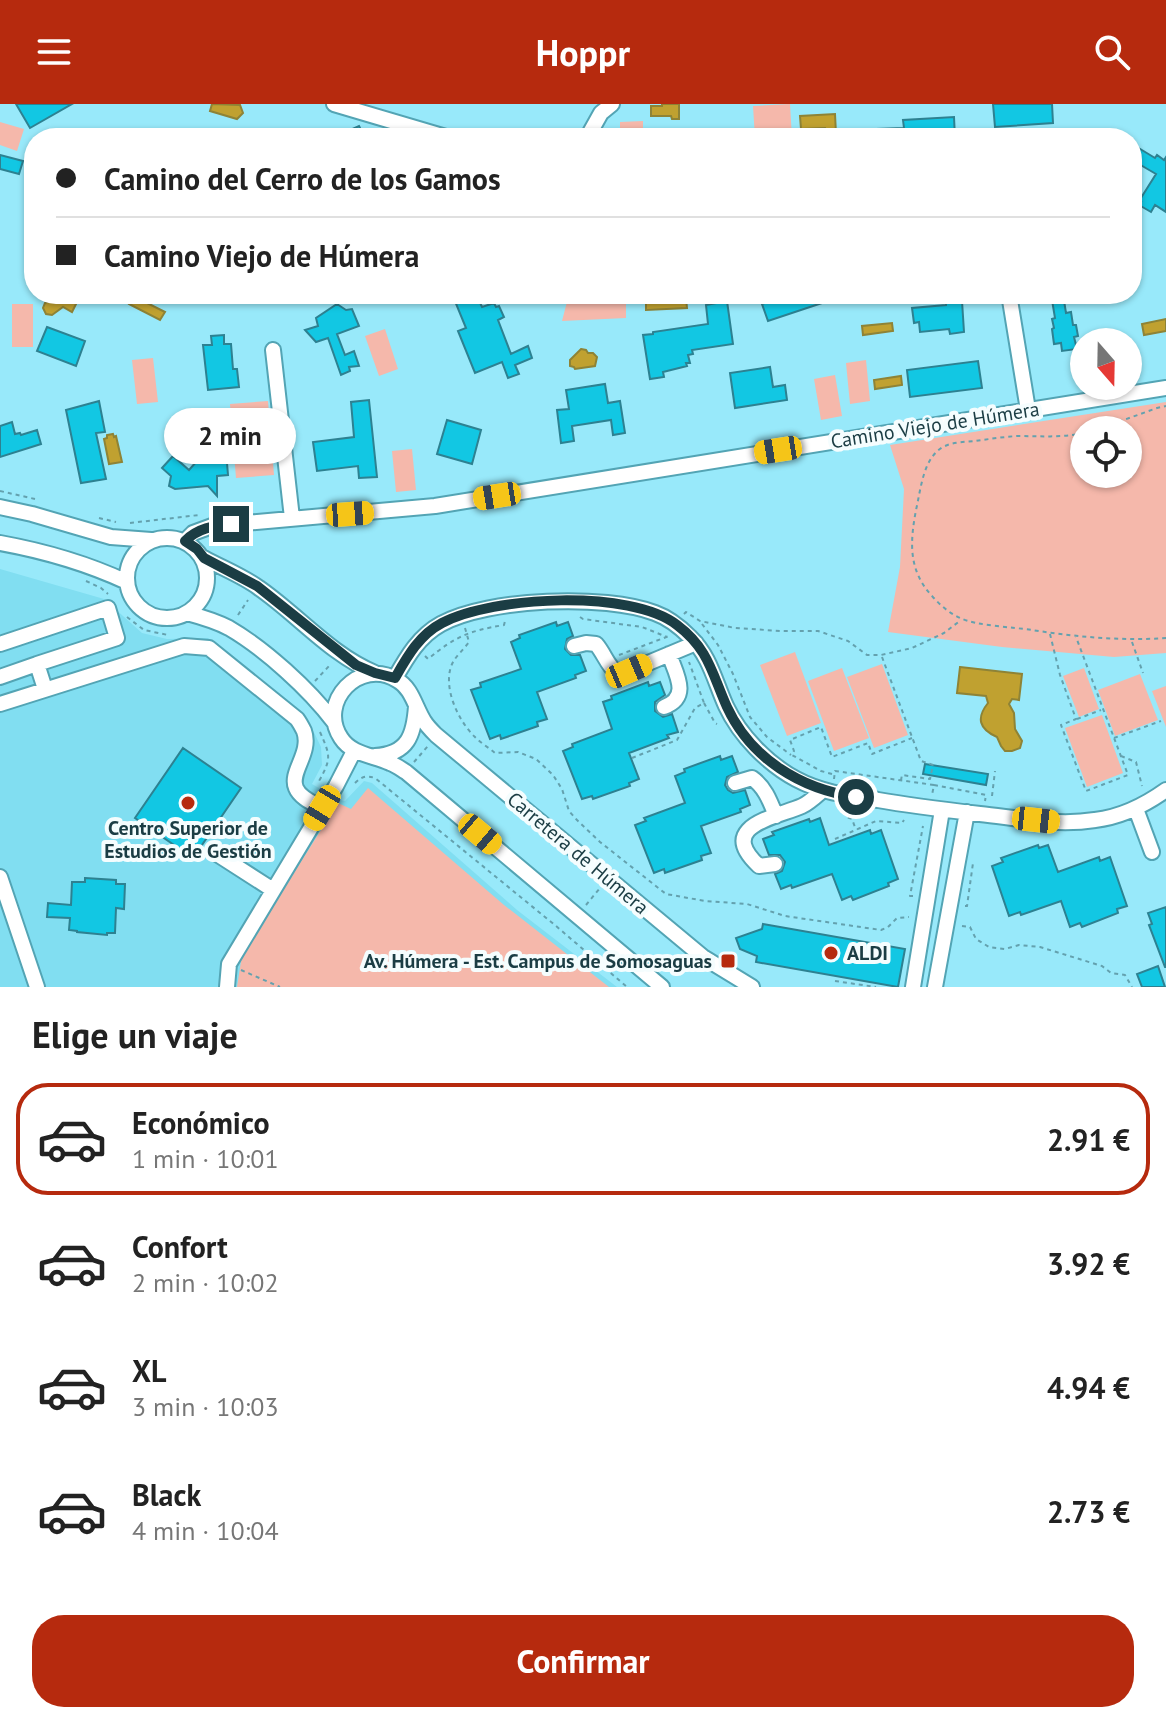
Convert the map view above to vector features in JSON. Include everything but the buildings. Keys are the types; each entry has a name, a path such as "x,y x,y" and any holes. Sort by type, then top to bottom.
{"street":[{"path":"334,104 415,128"},
{"path":"593,128 601,113 612,104"},
{"path":"1011,304 1028,410"},
{"path":"273,350 292,518"},
{"name":"Camino Viejo de Húmera","path":"185,541 193,533 212,526 435,506 1166,388"},
{"path":"0,507 111,537 151,540 169,537 185,541 204,558 257,586 356,665 395,678 406,687 416,705 415,730 403,747 386,755 370,756"},
{"path":"151,540 140,547 131,560 127,582 133,601 157,617 174,618 187,613 201,601 208,584 204,558"},
{"path":"0,543 62,557 127,582"},
{"path":"395,678 421,638 441,624 463,615 497,607 560,600 625,605 656,613 676,624 706,654 733,719 751,742 772,763 797,780 831,793 942,810 1063,823 1097,820 1143,805 1166,790"},
{"path":"0,644 108,608 117,638 0,677"},
{"path":"187,613 230,629 269,657 321,705 334,722 341,739 354,751 390,762 406,772 662,987"},
{"path":"574,646 596,644 616,672 629,671 696,643"},
{"path":"0,704 184,646 209,648 297,719 306,743 295,775 295,787 303,797 322,808"},
{"path":"664,707 678,699 680,691 669,654"},
{"path":"37,664 45,689"},
{"path":"334,722 335,704 343,688 358,677 375,673"},
{"name":"Carretera de Húmera","path":"416,705 436,735 703,957 752,987"},
{"path":"227,987 229,964 354,751"},
{"path":"735,783 752,778 758,782 765,790 776,816"},
{"path":"775,864 759,866 749,857 744,847 744,835 750,826 807,804 823,790"},
{"path":"1143,805 1152,852"},
{"path":"913,987 942,810"},
{"path":"935,987 967,812"},
{"path":"217,854 273,890"},
{"path":"0,877 37,987"},
{"path":"919,948 942,952"}],"path":[{"path":"1135,416 1166,406"},
{"path":"1070,436 1018,436 941,447 928,465 912,532 912,563 918,578 941,606 962,619 1050,633 1131,641 1166,638"},
{"path":"0,491 43,501"},
{"path":"93,516 121,523 137,523 202,514"},
{"path":"78,578 101,588 111,597"},
{"path":"230,629 257,586"},
{"path":"120,609 144,630 166,636 177,634"},
{"path":"571,610 583,619 642,627 669,637 619,655"},
{"path":"676,624 686,612 700,621 718,645 750,717 767,737 792,755 834,775"},
{"path":"415,647 428,659 451,640 474,630 504,625 508,614"},
{"path":"463,615 469,642 452,665 449,684 453,701 473,736 495,753 518,752 536,759 553,775 562,789 569,811 577,820 666,894 747,904 785,916 881,930 897,918 918,918"},
{"path":"700,621 735,628 818,631 848,641 867,655 881,655 912,648 944,633 962,619"},
{"path":"1050,633 1060,675 1076,719"},
{"path":"1075,635 1128,775 1086,791"},
{"path":"1131,641 1143,673"},
{"path":"307,691 340,654"},
{"path":"881,655 921,761 933,765 930,779 902,775 901,780"},
{"path":"1089,796 1061,725 1104,709"},
{"path":"1114,738 1161,721"},
{"path":"317,726 330,755 320,784 341,796 362,777 375,778 627,987"},
{"path":"792,755 794,751 790,740 821,727 832,757 868,743 872,754 912,738"},
{"path":"406,772 436,735"},
{"path":"1121,756 1136,762 1143,805"},
{"path":"992,796 995,771"},
{"path":"847,807 846,817 852,819 856,830"},
{"path":"835,839 876,821 902,823 907,816"},
{"path":"577,916 609,877"},
{"path":"961,925 970,927 976,939 989,947 1040,947 1102,966 1111,973 1125,975 1132,987"},
{"path":"229,964 280,987"},
{"path":"835,981 876,987"}],"shaded area":[{"path":"212,104 240,105 243,113 237,119 210,111"},
{"path":"679,104 679,119 651,116 651,106"},
{"path":"790,104 791,128 754,128 753,106"},
{"path":"835,114 836,128 801,128 800,116"},
{"path":"643,121 643,128 620,128 620,122"},
{"path":"0,122 24,129 17,151 0,145"},
{"path":"12,304 33,304 33,347 12,347"},
{"path":"45,304 76,304 72,312 63,307 52,315 46,314"},
{"path":"129,304 149,304 165,312 160,320"},
{"path":"566,304 626,304 626,318 562,321"},
{"path":"646,304 687,304 687,308 646,310"},
{"path":"1166,319 1166,331 1144,335 1142,324"},
{"path":"892,323 893,331 863,335 862,326"},
{"path":"385,329 398,369 379,376 365,336"},
{"path":"581,349 597,357 595,366 575,369 570,366 570,360"},
{"path":"153,358 158,402 137,404 132,360"},
{"path":"866,360 870,401 850,404 846,363"},
{"path":"835,375 842,416 821,420 814,379"},
{"path":"901,376 902,385 875,389 874,380"},
{"path":"268,401 274,475 236,478 230,404"},
{"path":"1166,402 1166,653 1114,657 888,632 900,567 904,489 890,445 1070,417 1070,488 1142,488 1142,416 1076,416"},
{"path":"191,432 194,436 206,435 205,460 188,462 184,459 192,450 191,440 186,436"},
{"path":"113,434 122,462 109,464 104,439"},
{"path":"412,449 416,490 396,492 392,451"},
{"path":"0,569 104,599 142,633 167,639 208,638 309,722 321,747 322,765 312,784 345,801 364,781 372,783 517,910 617,987 0,987"},
{"path":"795,652 821,723 787,736 760,665"},
{"path":"882,664 908,735 874,748 847,677"},
{"path":"960,667 1022,674 1019,700 1012,699 1009,704 1014,713 1015,729 1022,741 1020,748 1005,751 997,737 983,727 981,718 988,703 986,696 957,693"},
{"path":"842,668 869,738 834,751 808,681"},
{"path":"1084,668 1099,709 1079,717 1063,676"},
{"path":"1140,674 1158,720 1115,736 1098,690"},
{"path":"1166,686 1166,727 1152,691"},
{"path":"1102,715 1123,773 1087,787 1065,728"},
{"path":"368,788 504,905 609,987 237,987 242,955 338,803 351,809"}],"place":[{"name":"Centro Superior de Estudios de Gestión","path":"188,803"},
{"name":"ALDI","path":"831,953"},
{"name":"Av. Húmera - Est. Campus de Somosaguas","path":"728,961"}],"route":[{"path":"231,524 212,526 193,533 185,541 204,558 257,586 356,665 395,678 421,638 441,624 463,615 497,607 560,600 625,605 656,613 676,624 706,654 733,719 772,763 797,780 831,793 856,797"}]}
